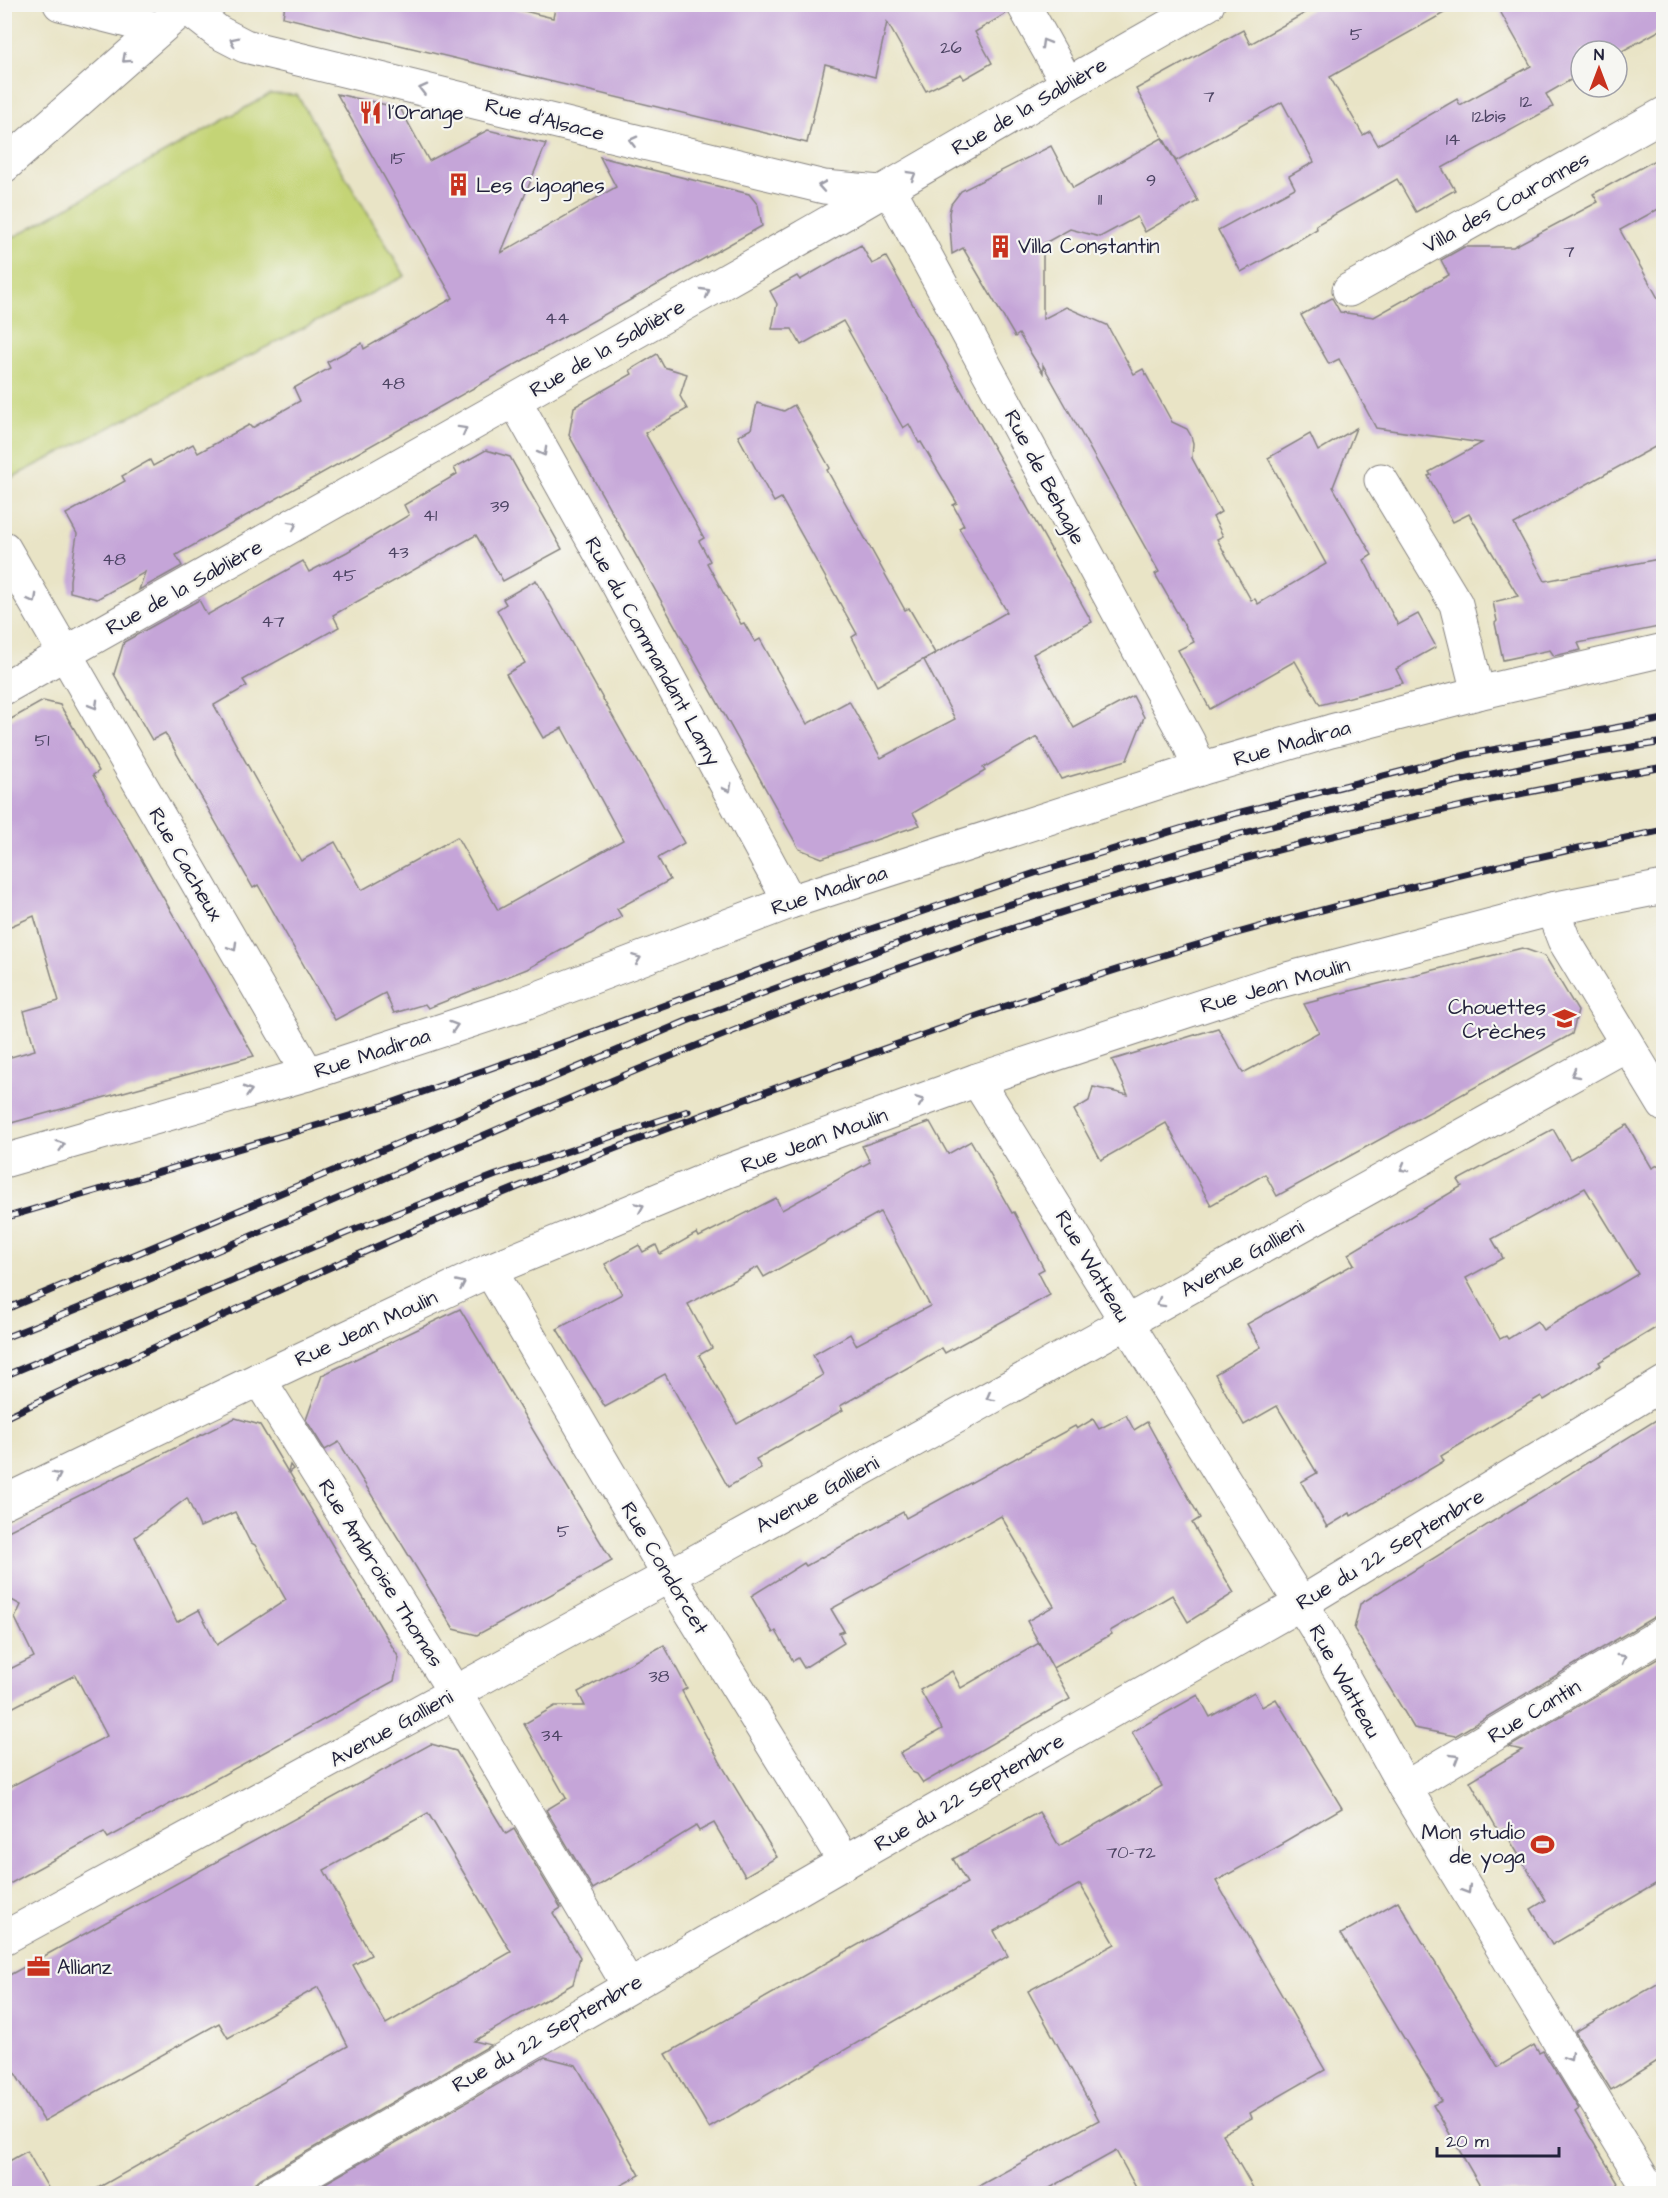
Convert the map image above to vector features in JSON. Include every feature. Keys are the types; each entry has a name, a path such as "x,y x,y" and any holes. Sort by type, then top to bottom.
{"street":[{"path":"60,4 159,29"},
{"path":"1023,4 1066,83"},
{"name":"Rue de la Sablière","path":"4,688 515,400 1066,83 1208,4"},
{"path":"4,166 187,6"},
{"name":"Rue d'Alsace","path":"187,6 218,32 245,46 824,187 880,192"},
{"name":"Villa des Couronnes","path":"1349,290 1664,114"},
{"name":"Rue de Behagle","path":"880,192 895,200 1188,741 1200,769"},
{"name":"Rue du Commandant Lamy","path":"515,400 790,902"},
{"path":"1381,480 1456,604 1478,693"},
{"name":"Rue Cacheux","path":"4,548 308,1074"},
{"name":"Rue Madiraa","path":"4,1161 308,1074 522,1004 790,902 1200,769 1331,731 1478,693 1664,650"},
{"name":"Rue Jean Moulin","path":"4,1502 259,1378 490,1270 725,1172 977,1080 1272,983 1552,909 1664,887"},
{"path":"1552,909 1564,940 1664,1105"},
{"name":"Avenue Gallieni","path":"4,1938 455,1693 1626,1045"},
{"name":"Rue Watteau","path":"977,1080 1319,1633 1405,1788 1652,2193"},
{"name":"Rue Condorcet","path":"490,1270 669,1575 845,1862"},
{"name":"Rue Ambroise Thomas","path":"259,1378 455,1693 629,1986"},
{"name":"Rue du 22 Septembre","path":"270,2193 845,1862 1300,1604 1664,1383"},
{"name":"Rue Cantin","path":"1405,1788 1664,1633"}],"green space":[{"path":"270,94 297,95 405,276 9,479 4,470 5,242"}],"building":[{"path":"285,4 496,4 553,18 556,4 1004,4 1007,13 975,32 992,63 964,79 961,74 926,91 887,22 875,77 825,64 807,143 283,17"},
{"path":"1321,4 1460,4 1330,77 1363,135 1370,131 1378,145 1457,99 1460,105 1531,66 1496,4 1664,4 1664,28 1629,47 1629,39 1569,39 1569,81 1546,94 1553,107 1442,168 1455,190 1416,212 1397,179 1316,225 1317,229 1287,247 1241,272 1218,230 1295,188 1289,176 1314,162 1282,102 1176,161 1136,89 1243,30 1250,44"},
{"path":"337,94 400,108 429,161 488,130 546,144 501,253 616,187 600,157 749,194 758,205 762,226 176,555 182,566 139,590 145,572 97,599 70,592 77,534 66,514 125,481 122,476 150,460 153,466 193,444 198,453 249,425 252,428 300,401 294,388 330,368 327,362 362,343 364,349 453,298"},
{"path":"1162,138 1198,201 1145,232 1137,217 1100,237 1070,229 1043,244 1043,319 1066,307 1107,325 1134,374 1143,369 1172,422 1187,429 1191,436 1192,458 1221,512 1213,517 1223,536 1217,539 1251,600 1255,599 1258,604 1326,564 1268,458 1310,434 1318,451 1356,428 1333,487 1372,555 1364,560 1398,625 1418,614 1436,647 1396,669 1403,683 1320,705 1295,661 1210,709 1178,650 1194,642 1155,574 1159,572 1043,365 1043,373 1019,334 1015,337 963,248 952,254 949,213 951,204 961,191 1051,146 1073,188"},
{"path":"1664,155 1664,206 1620,230 1664,309 1664,442 1514,524 1545,581 1664,558 1664,626 1578,643 1581,650 1554,656 1550,650 1503,660 1493,602 1518,596 1469,514 1453,522 1428,476 1431,475 1429,472 1482,443 1376,428 1339,359 1329,364 1301,315 1332,298 1340,312 1374,317 1449,275 1441,260 1464,247 1513,247 1598,202 1593,194"},
{"path":"861,245 872,264 886,257 1092,622 1033,654 1074,728 1133,696 1144,717 1127,760 1061,779 1037,737 983,768 985,771 913,813 920,825 822,858 799,849 569,435 574,407 632,374 630,370 657,354 664,367 687,374 680,396 687,409 645,433 704,538 699,541 710,561 707,563 724,594 741,624 744,623 755,642 760,639 807,724 849,701 881,758 955,719 924,660 1007,612 959,528 964,525 953,505 957,503 909,424 903,428 843,321 801,345 792,329 772,329 777,304 770,291 797,276 800,280"},
{"path":"757,403 784,411 794,405 830,468 827,470 905,610 909,608 935,653 877,686 852,637 857,634 781,498 774,502 738,436 751,429"},
{"path":"486,450 510,457 562,549 503,581 476,535 333,615 339,627 243,680 247,686 214,705 301,861 335,842 362,890 457,837 498,910 623,840 562,728 543,738 506,674 525,663 497,610 506,604 503,599 536,580 684,843 658,858 670,880 617,909 622,917 527,969 428,1008 425,1004 394,1013 385,993 335,1020 258,885 253,888 165,733 152,740 114,674 124,642 199,600 207,615 303,561 309,572 347,552 409,515 404,505 457,474 454,468"},
{"path":"43,701 60,705 99,771 93,775 254,1056 4,1125 4,1059 35,1050 24,1011 59,1001 34,916 4,929 4,723"},
{"path":"1522,948 1545,956 1578,1011 1572,1034 1277,1196 1265,1174 1211,1205 1166,1123 1101,1160 1074,1110 1089,1101 1093,1087 1128,1095 1112,1060 1218,1028 1243,1073 1319,1032 1304,1004"},
{"path":"930,1122 948,1154 971,1141 1012,1213 1014,1212 1044,1269 1038,1272 1050,1295 945,1353 942,1348 840,1406 843,1410 756,1459 761,1468 728,1487 665,1374 605,1407 557,1329 622,1294 605,1264 639,1245 643,1252 656,1245 660,1254 697,1233 699,1237 776,1198 782,1210 870,1162 862,1146","holes":["880,1212 930,1306 856,1345 850,1334 813,1355 823,1375 737,1424 699,1355 712,1348 688,1304 758,1267 764,1277"]},
{"path":"1627,1125 1652,1168 1664,1162 1664,1323 1599,1362 1601,1365 1544,1400 1541,1396 1441,1456 1444,1461 1351,1516 1350,1513 1327,1527 1301,1482 1317,1473 1277,1406 1244,1425 1215,1374 1261,1347 1247,1324 1354,1264 1348,1254 1462,1186 1458,1180 1553,1129 1570,1159","holes":["1585,1188 1638,1274 1543,1330 1537,1321 1508,1339 1506,1336 1500,1339 1466,1278 1503,1258 1492,1239"]},
{"path":"460,1309 612,1561 477,1635 454,1629 339,1442 325,1450 306,1420 322,1375"},
{"path":"1126,1415 1134,1430 1147,1422 1200,1518 1192,1523 1234,1593 1188,1622 1172,1595 1110,1631 1112,1634 1053,1668 1027,1621 1054,1606 1001,1516 831,1609 844,1631 839,1633 844,1643 804,1668 798,1658 793,1661 776,1631 773,1633 751,1596 804,1563 806,1566 903,1512 906,1518 1075,1426 1077,1429 1093,1419 1099,1429"},
{"path":"1664,1415 1664,1614 1654,1617 1455,1736 1414,1728 1354,1629 1360,1604"},
{"path":"235,1418 260,1425 288,1472 290,1465 293,1469 289,1472 399,1658 394,1681 108,1838 104,1832 4,1887 4,1790 107,1736 75,1675 4,1712 4,1672 34,1657 15,1618 21,1605 4,1596 4,1533","holes":["187,1498 200,1527 235,1512 250,1542 255,1545 286,1600 217,1645 199,1610 177,1622 135,1537"]},
{"path":"1039,1643 1070,1699 923,1783 917,1774 912,1772 900,1753 942,1729 920,1690 952,1671 961,1688"},
{"path":"664,1645 687,1688 682,1691 724,1769 777,1857 745,1876 714,1823 699,1831 696,1826 593,1889 546,1810 566,1798 524,1724 555,1706 585,1706 578,1692"},
{"path":"1664,1655 1664,1879 1552,1945 1531,1909 1546,1900 1503,1829 1499,1832 1470,1781 1522,1750 1509,1747"},
{"path":"1254,1692 1262,1707 1276,1699 1342,1808 1216,1881 1325,2070 1250,2113 1252,2118 1222,2134 1256,2193 1139,2193 1116,2151 1041,2193 966,2193 1099,2120 1028,1991 1115,1944 1080,1884 994,1931 1008,1956 709,2128 666,2054 967,1883 953,1859 1039,1812 1059,1846 1162,1786 1132,1732 1198,1695 1210,1717"},
{"path":"431,1744 456,1751 506,1834 514,1829 561,1908 553,1913 580,1957 573,1984 474,2041 491,2045 261,2178 254,2184 251,2193 89,2193 348,2046 318,1987 228,2038 219,2023 44,2121 4,2055 4,1978","holes":["428,1813 511,1952 386,2024 353,1965 371,1955 324,1870"]},
{"path":"1398,1901 1498,2067 1534,2045 1539,2053 1543,2051 1579,2109 1575,2112 1624,2193 1484,2193 1433,2105 1442,2101 1341,1934"},
{"path":"1664,1980 1664,2057 1611,2090 1575,2032"},
{"path":"545,2057 576,2065 640,2175 607,2193 308,2193"},
{"path":"27,2151 51,2193 4,2193 4,2164"}],"railway":[{"path":"4,1218 383,1106 576,1038 862,932 1035,873 1206,821 1470,754 1664,719"},
{"path":"4,1310 687,1021 975,915 1237,835 1381,798 1575,756 1664,742"},
{"path":"4,1338 225,1247 664,1059 775,1014 982,939 1077,907 1368,827 1466,805 1664,767"},
{"path":"4,1418 266,1296 470,1207 655,1133 906,1041 1017,1002 1241,932 1451,877 1664,830"},
{"path":"4,1376 356,1229 496,1175 688,1111"}],"place":[{"name":"l'Orange","path":"370,112"},
{"name":"Les Cigognes","path":"458,185"},
{"name":"Villa Constantin","path":"1000,246"},
{"name":"Chouettes Crèches","path":"1564,1019"},
{"name":"Mon studio de yoga","path":"1543,1844"},
{"name":"Allianz","path":"39,1967"}]}
